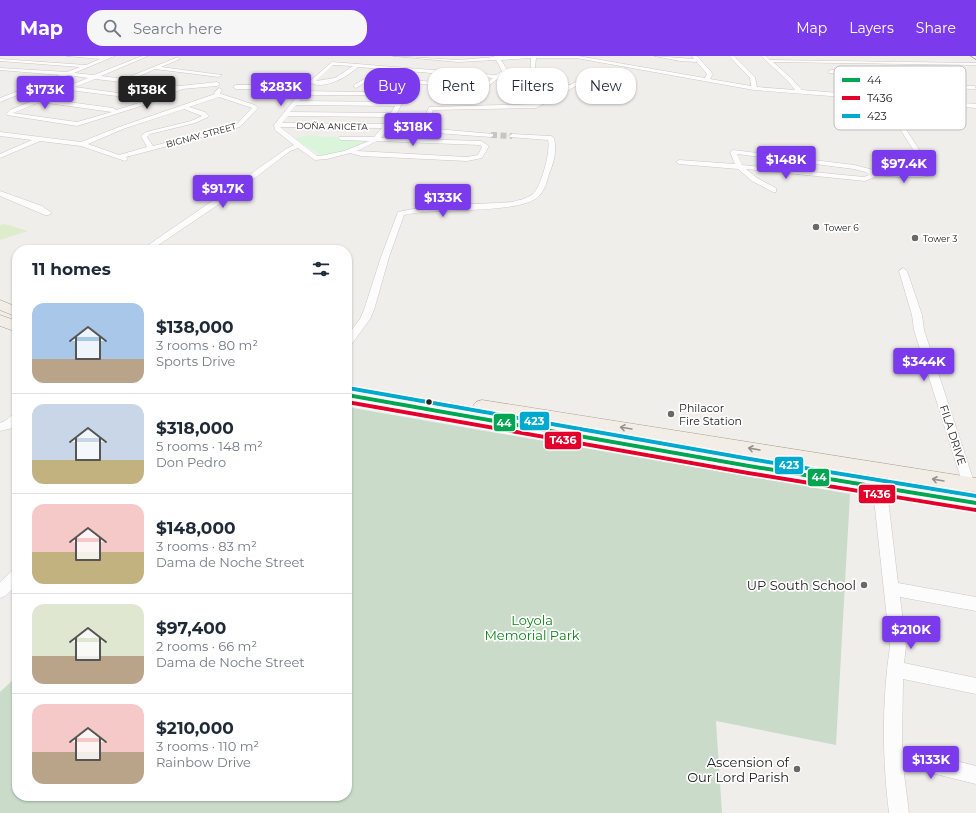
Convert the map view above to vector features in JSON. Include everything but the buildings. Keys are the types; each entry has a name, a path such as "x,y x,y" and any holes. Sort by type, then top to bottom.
{"highway":[{"path":"940,496 974,494"}],"main road":[{"path":"0,305 12,310"},
{"path":"0,320 12,324"},
{"path":"352,383 493,414 749,466 940,496"},
{"path":"352,397 493,414"},
{"path":"515,418 699,440 974,494"}],"street":[{"path":"69,56 110,57"},
{"path":"146,56 94,76 9,114 78,124 156,100 166,93 181,87"},
{"path":"126,80 178,58 163,56"},
{"path":"395,56 458,61 496,57 576,57 754,88 834,95"},
{"path":"534,56 533,67 538,79 570,88"},
{"path":"656,56 698,61"},
{"path":"694,56 710,74 707,80"},
{"path":"731,56 753,78 754,88"},
{"path":"763,56 801,92"},
{"path":"916,56 941,66"},
{"path":"0,100 110,57"},
{"path":"496,57 503,68"},
{"path":"812,57 816,62 834,75"},
{"path":"0,60 89,66"},
{"path":"770,62 976,64"},
{"path":"357,65 348,73 337,78 323,83 312,82 332,63 497,76"},
{"path":"155,68 220,75"},
{"path":"0,69 94,76 218,90"},
{"path":"830,72 834,72"},
{"path":"420,82 482,88 497,77"},
{"path":"356,86 364,82"},
{"path":"966,82 975,88 966,88"},
{"path":"491,135 422,130 430,108 528,108 543,104 576,85"},
{"path":"236,87 253,87 269,91 303,93 364,94"},
{"path":"67,88 156,100"},
{"path":"82,144 121,128 184,107 218,90"},
{"name":"BIGNAY STREET","path":"118,157 238,126 255,108 218,90"},
{"path":"4,92 15,94"},
{"path":"303,93 296,104 278,125 277,129 315,158 322,159 350,151 376,140 386,126 398,104"},
{"path":"38,100 118,111"},
{"path":"296,104 364,104"},
{"path":"966,105 976,106"},
{"path":"151,148 144,136 148,133 193,122 206,116 203,113 184,107"},
{"path":"287,114 392,115"},
{"name":"DOÑA ANICETA","path":"278,125 386,126"},
{"path":"773,190 756,181 739,166 733,152 854,167 868,170 872,173 924,175 931,173 904,130"},
{"path":"0,134 82,144 131,162"},
{"path":"352,336 365,319 369,310 401,214 417,210 509,204 532,199 536,195 542,186 554,151 551,138 512,136"},
{"path":"341,138 481,143 486,146 480,158 467,159 361,154 350,151"},
{"path":"0,156 39,139"},
{"path":"152,245 231,192 288,150 298,146"},
{"path":"679,162 739,166 865,179 873,176 872,173"},
{"path":"0,193 39,208 48,214"},
{"name":"FILA DRIVE","path":"903,271 917,315 919,330 974,494"},
{"path":"0,427 9,425 12,422"},
{"path":"883,488 881,498 898,646 894,670 893,755 895,791 899,813"},
{"path":"0,592 12,581"},
{"path":"892,589 976,604"},
{"path":"894,670 976,686"},
{"path":"893,755 976,775"}],"green space":[{"path":"307,135 368,140 350,150 325,157 294,139"},
{"path":"5,224 28,231 0,240 0,225"},
{"name":"Loyola Memorial Park","path":"352,408 850,494 836,745 716,721 722,813 0,813 0,692 12,681 12,801 352,801"}],"tunnel":[{"path":"491,135 512,136"}],"transit line":[{"name":"423","path":"352,389 750,459 976,496"},
{"name":"44","path":"352,396 749,466 976,503"},
{"name":"T436","path":"352,403 748,473 975,510"}],"place":[{"name":"Tower 6","path":"816,227"},
{"name":"Tower 3","path":"915,238"},
{"name":"Philacor Fire Station","path":"671,414"},
{"name":"UP South School","path":"864,585"},
{"name":"Ascension of Our Lord Parish","path":"797,769"}]}
